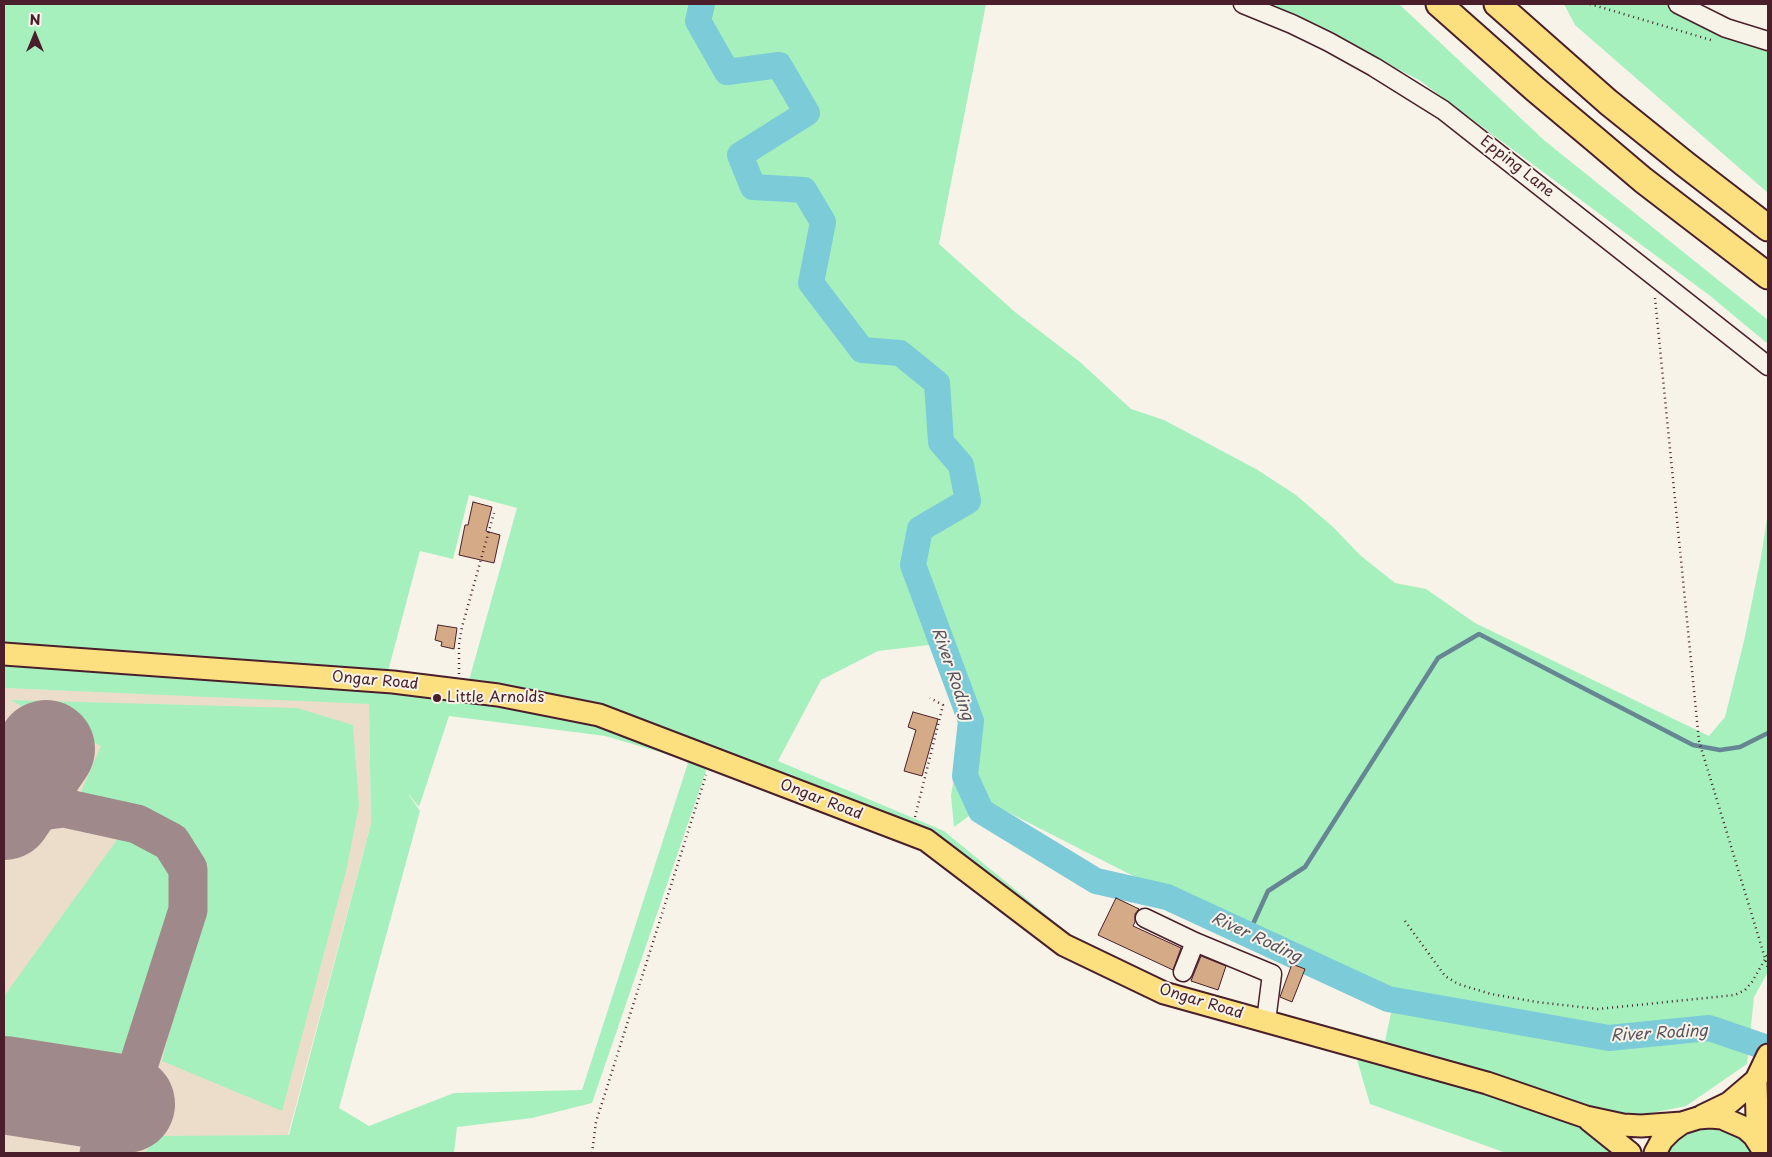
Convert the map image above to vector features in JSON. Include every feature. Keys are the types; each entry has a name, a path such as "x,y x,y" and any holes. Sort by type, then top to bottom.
{"highway":[{"path":"1439,4 1528,83 1643,180 1768,276"},
{"path":"1496,4 1608,102 1768,228"}],"main road":[{"name":"Ongar Road","path":"4,654 393,682 498,695 599,715 926,840 1064,945 1164,992 1487,1083 1586,1118 1623,1125 1641,1126 1722,1118 1745,1128 1754,1136 1764,1150"},
{"path":"1764,1150 1757,1119 1757,1079 1768,1055"},
{"path":"1655,1153 1662,1140 1671,1131 1729,1103 1757,1079"},
{"name":"Ongar Road","path":"1586,1118 1630,1153"}],"street":[{"name":"Epping Lane","path":"1246,4 1292,24 1359,58 1443,110 1768,366"},
{"path":"1678,4 1726,28 1768,41"},
{"path":"1145,918 1195,942 1272,974 1266,1021"},
{"path":"1183,972 1195,942"}],"path":[{"path":"1590,4 1712,40"},
{"path":"1653,274 1699,741 1768,968"},
{"path":"460,690 459,644 494,513"},
{"path":"911,834 944,705 930,698"},
{"path":"592,1153 596,1122 712,758"},
{"path":"1405,921 1430,958 1445,976 1458,984 1491,994 1537,1002 1598,1009 1735,995 1745,990 1752,982 1768,954"}],"shaded area":[{"path":"4,688 369,703 371,824 288,1135 157,1137 144,1153 4,1153"}],"green space":[{"path":"4,4 986,4 939,244 1015,312 1080,362 1131,409 1164,420 1256,469 1296,495 1333,527 1360,555 1395,583 1426,589 1475,623 1709,736 1725,717 1744,641 1768,512 1768,972 1754,997 1747,1064 1686,1106 1632,1117 1607,1111 1596,1125 1566,1121 1588,1130 1618,1153 1506,1153 1370,1104 1355,1053 1165,999 922,846 705,763 706,771 592,1103 532,1118 457,1127 454,1153 144,1153 158,1136 289,1135 371,824 369,704 4,688","holes":["469,495 517,508 468,684 387,675 420,551 453,559","929,645 965,721 951,795 954,827 988,802 1143,881 1198,903 1334,967 1396,989 1385,1041 1169,984 1068,933 944,831 778,761 821,680 878,651","449,716 605,736 680,758 688,763 582,1090 454,1093 369,1126 339,1108 420,811 406,791 419,807"]},
{"path":"1268,4 1399,4 1545,141 1768,320 1768,344 1709,295 1419,80"},
{"path":"1564,4 1667,4 1681,14 1768,47 1768,193 1575,25"},
{"path":"10,700 297,708 353,725 359,805 347,867 282,1111 162,1061 180,988 200,924 204,883 192,847 158,816 115,802 78,799 101,746"},
{"path":"122,833 151,841 170,858 180,892 180,911 131,1060 4,1040 4,996"},
{"path":"1705,1129 1729,1132 1739,1138 1752,1153 1667,1153 1673,1144 1683,1137 1694,1131"}],"building":[{"path":"473,502 492,507 486,531 500,535 494,563 459,555 465,525 468,525"},
{"path":"438,625 457,628 454,649 441,646 442,642 435,640"},
{"path":"913,712 938,719 922,776 904,771 916,730 908,727"},
{"path":"1116,898 1139,909 1135,914 1133,926 1181,948 1173,970 1098,935"},
{"path":"1201,956 1226,966 1218,990 1191,981"},
{"path":"1292,964 1305,969 1292,1002 1280,997"}],"waterway":[{"name":"River Roding","path":"702,4 698,21 727,72 779,65 807,113 740,155 753,187 804,190 823,222 811,283 862,350 900,353 937,383 941,442 961,465 968,501 920,529 913,565 971,721 965,776 981,811 1096,881 1167,897 1388,999 1609,1038 1709,1028 1768,1048"},
{"path":"1248,935 1268,891 1305,867 1438,658 1479,634 1693,745 1720,750 1740,747 1768,733"}],"taxiway":[{"path":"4,816 64,808 137,824 171,842 188,869 188,910 126,1104 99,1153"}],"runway":[{"path":"4,811 46,749"},
{"path":"4,1085 126,1104"}],"place":[{"name":"Little Arnolds","path":"437,698"}]}
